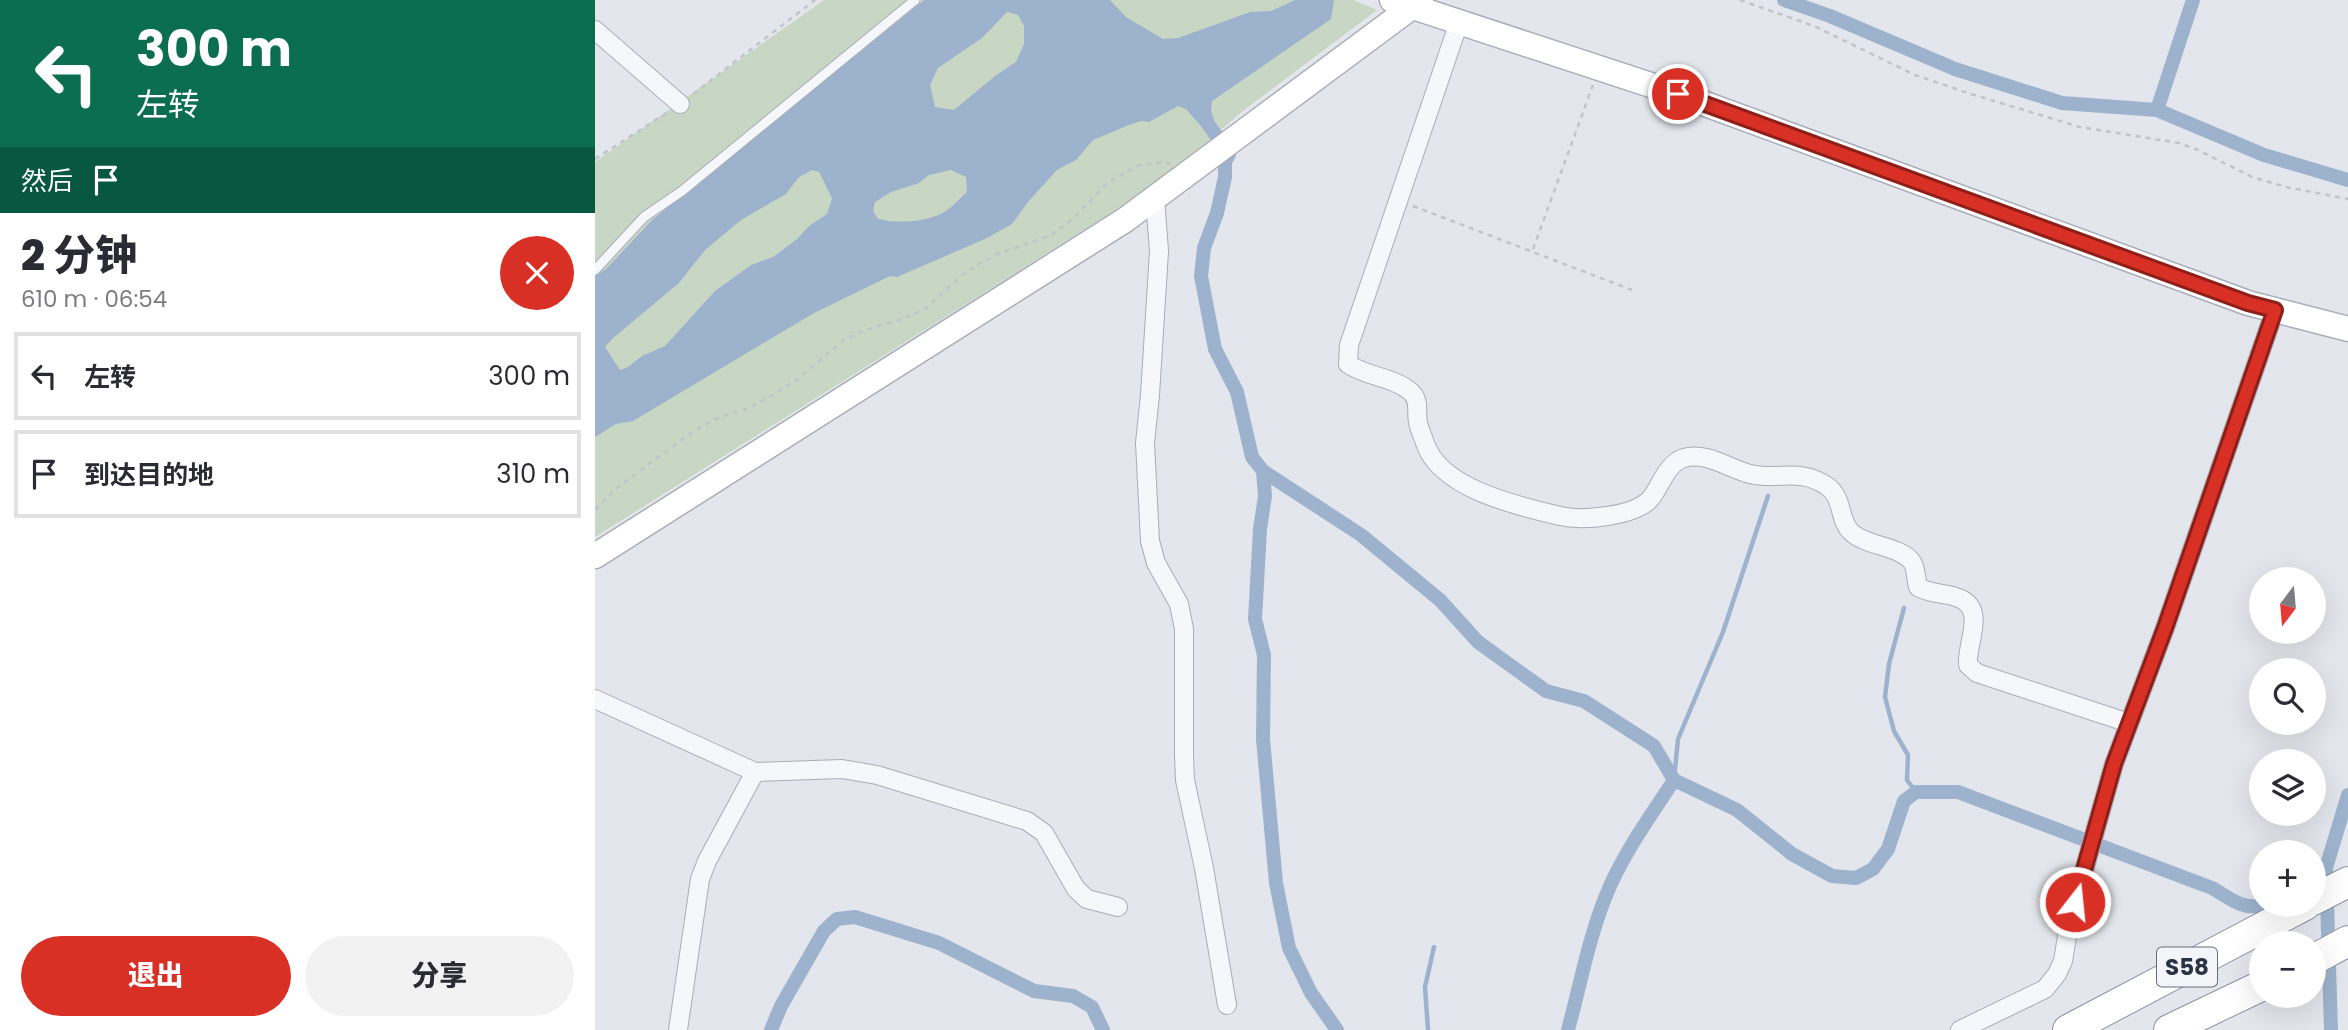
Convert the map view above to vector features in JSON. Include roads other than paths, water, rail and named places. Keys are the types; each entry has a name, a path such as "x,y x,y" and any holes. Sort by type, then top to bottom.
{"highway":[{"path":"2326,893 2348,882"},
{"name":"S58","path":"2069,1030 2282,917"},
{"path":"2326,953 2348,941"},
{"name":"S58","path":"2169,1030 2249,992"}],"main road":[{"path":"595,556 1125,220 1239,135 1408,2 1459,22 1691,99 2248,303 2348,329"}],"street":[{"path":"1459,22 1349,345 1348,364 1359,372 1395,384 1411,393 1416,401 1418,422 1426,448 1445,471 1468,488 1499,499 1563,517 1594,519 1637,509 1650,500 1673,463 1685,457 1705,458 1749,474 1802,475 1827,486 1836,495 1845,527 1854,536 1907,557 1914,563 1918,587 1926,592 1961,599 1973,611 1974,625 1967,653 1968,665 1977,673 2129,723"},
{"path":"595,30 680,104"},
{"path":"1155,198 1159,251 1145,443 1150,541 1157,563 1179,604 1184,629 1185,780 1204,868 1227,1005"},
{"path":"1961,1030 2045,989 2063,961 2069,924 2114,764 2165,628 2275,310"},
{"path":"595,699 755,772 842,769 877,775 1027,821 1044,833 1076,889 1087,899 1118,907"},
{"path":"678,1030 700,879 706,861 755,772"}],"lane":[{"path":"595,270 644,218 682,191 915,0"}],"water":[{"path":"924,0 1110,0 1126,17 1163,39 1178,38 1250,12 1271,11 1295,0 1334,0 1331,19 1212,101 1214,120 1203,128 1186,109 1178,106 1149,122 1141,121 1093,140 1076,160 1057,170 1012,224 985,239 897,277 890,276 814,313 633,421 616,424 595,437 595,276 606,269 652,220","holes":["1007,12 1018,15 1024,26 1024,44 1016,62 954,110 935,107 930,85 938,68 982,38","812,170 819,172 832,198 827,214 773,257 751,265 715,291 665,346 620,370 605,347 612,339 679,283 705,250 741,220 786,194 799,177","951,170 966,177 967,192 946,211 931,218 903,222 878,219 873,211 875,202 891,192 919,183 929,175"]}],"waterway":[{"path":"1784,0 1830,16 1955,69 2062,103 2157,110 2264,155 2348,180"},
{"path":"2157,110 2193,0"},
{"path":"1199,111 1229,154 1225,162 1225,177 1217,213 1204,248 1201,276 1215,349 1237,392 1252,457 1263,471 1361,535 1440,600 1478,642 1546,691 1584,701 1654,746 1674,780"},
{"path":"1263,471 1265,496 1260,529 1255,619 1264,655 1263,739 1276,883 1289,948 1311,993 1337,1030"},
{"path":"1674,780 1678,739 1723,632 1768,496"},
{"path":"1904,608 1889,664 1885,697 1894,731 1908,755 1907,780 1916,792"},
{"path":"1568,1030 1591,939 1610,886 1632,845 1674,780 1737,810 1792,854 1832,876 1856,878 1873,869 1888,849 1904,801 1916,792 1958,792 2212,888 2249,906"},
{"path":"2331,1030 2326,868 2348,795"},
{"path":"771,1030 781,1006 824,931 837,919 855,917 939,943 1034,991 1073,996 1092,1007 1103,1030"},
{"path":"1428,1030 1425,987 1434,947"}]}
